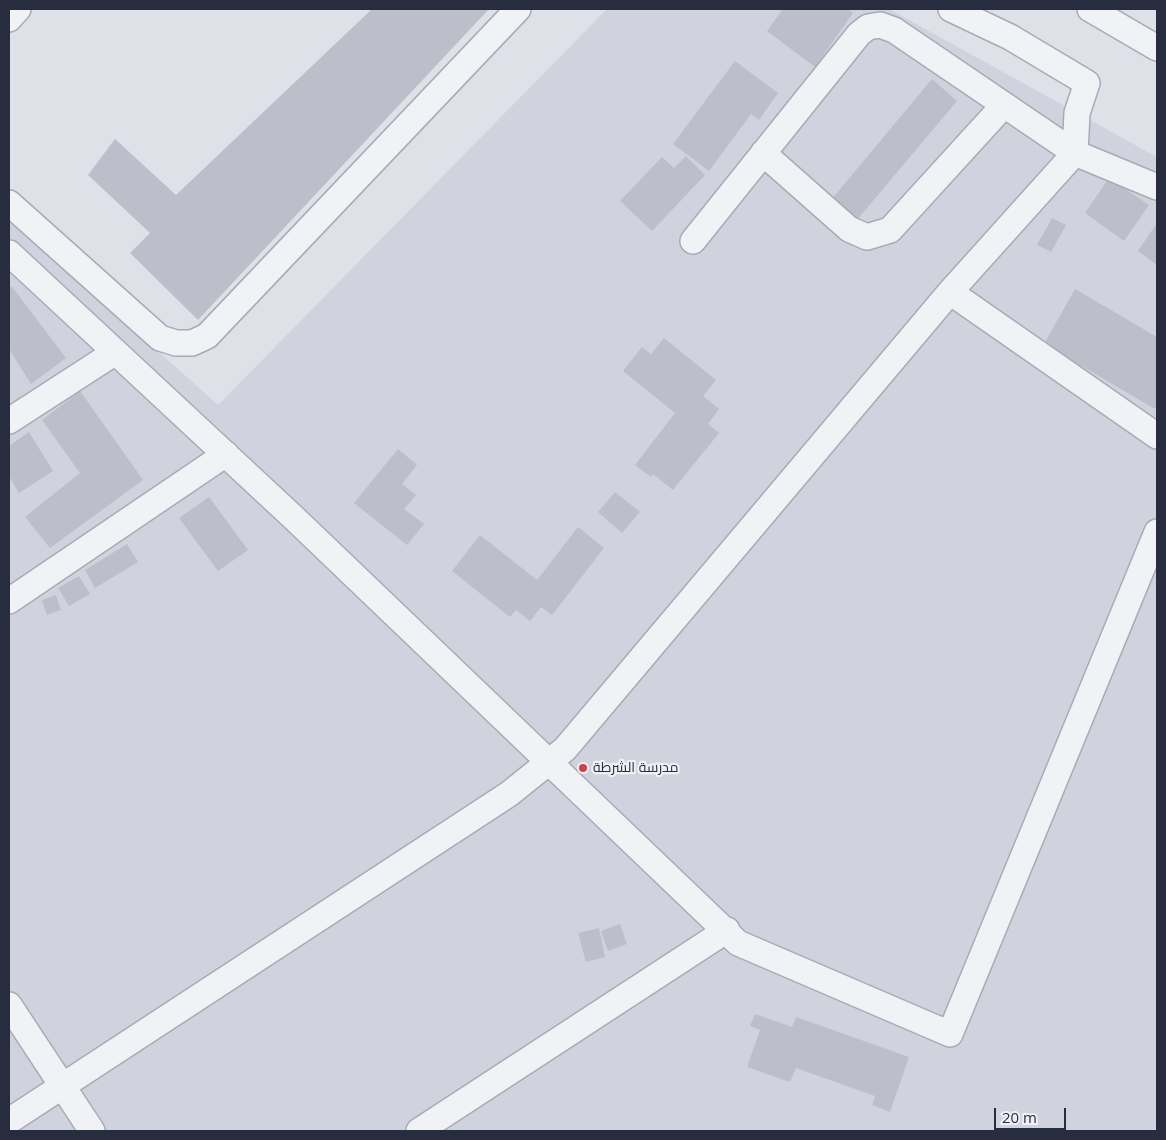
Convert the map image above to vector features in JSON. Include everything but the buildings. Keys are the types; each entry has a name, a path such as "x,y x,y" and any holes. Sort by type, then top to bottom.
{"street":[{"path":"9,18 18,9"},
{"path":"9,203 160,338 176,343 192,343 207,336 518,9"},
{"path":"9,1121 509,794 565,749 950,292 1075,153 1077,113 1087,84 1010,37 951,9"},
{"path":"1090,9 1157,48"},
{"path":"692,241 859,34 868,27 880,25 894,30 1075,153 1157,187"},
{"path":"764,153 849,230 867,237 890,230 1004,105"},
{"path":"9,253 114,353 226,454 548,763 700,907 727,930 738,943 950,1034 1157,532"},
{"path":"950,292 1157,436"},
{"path":"9,421 114,353"},
{"path":"9,601 226,454"},
{"path":"419,1131 727,930"},
{"path":"9,1005 92,1131"}],"shaded area":[{"name":"مدرسة الشرطة","path":"607,9 889,9 1157,157 1157,1131 9,1131 9,217 218,405"}],"place":[{"name":"مدرسة الشرطة","path":"583,768"}]}
